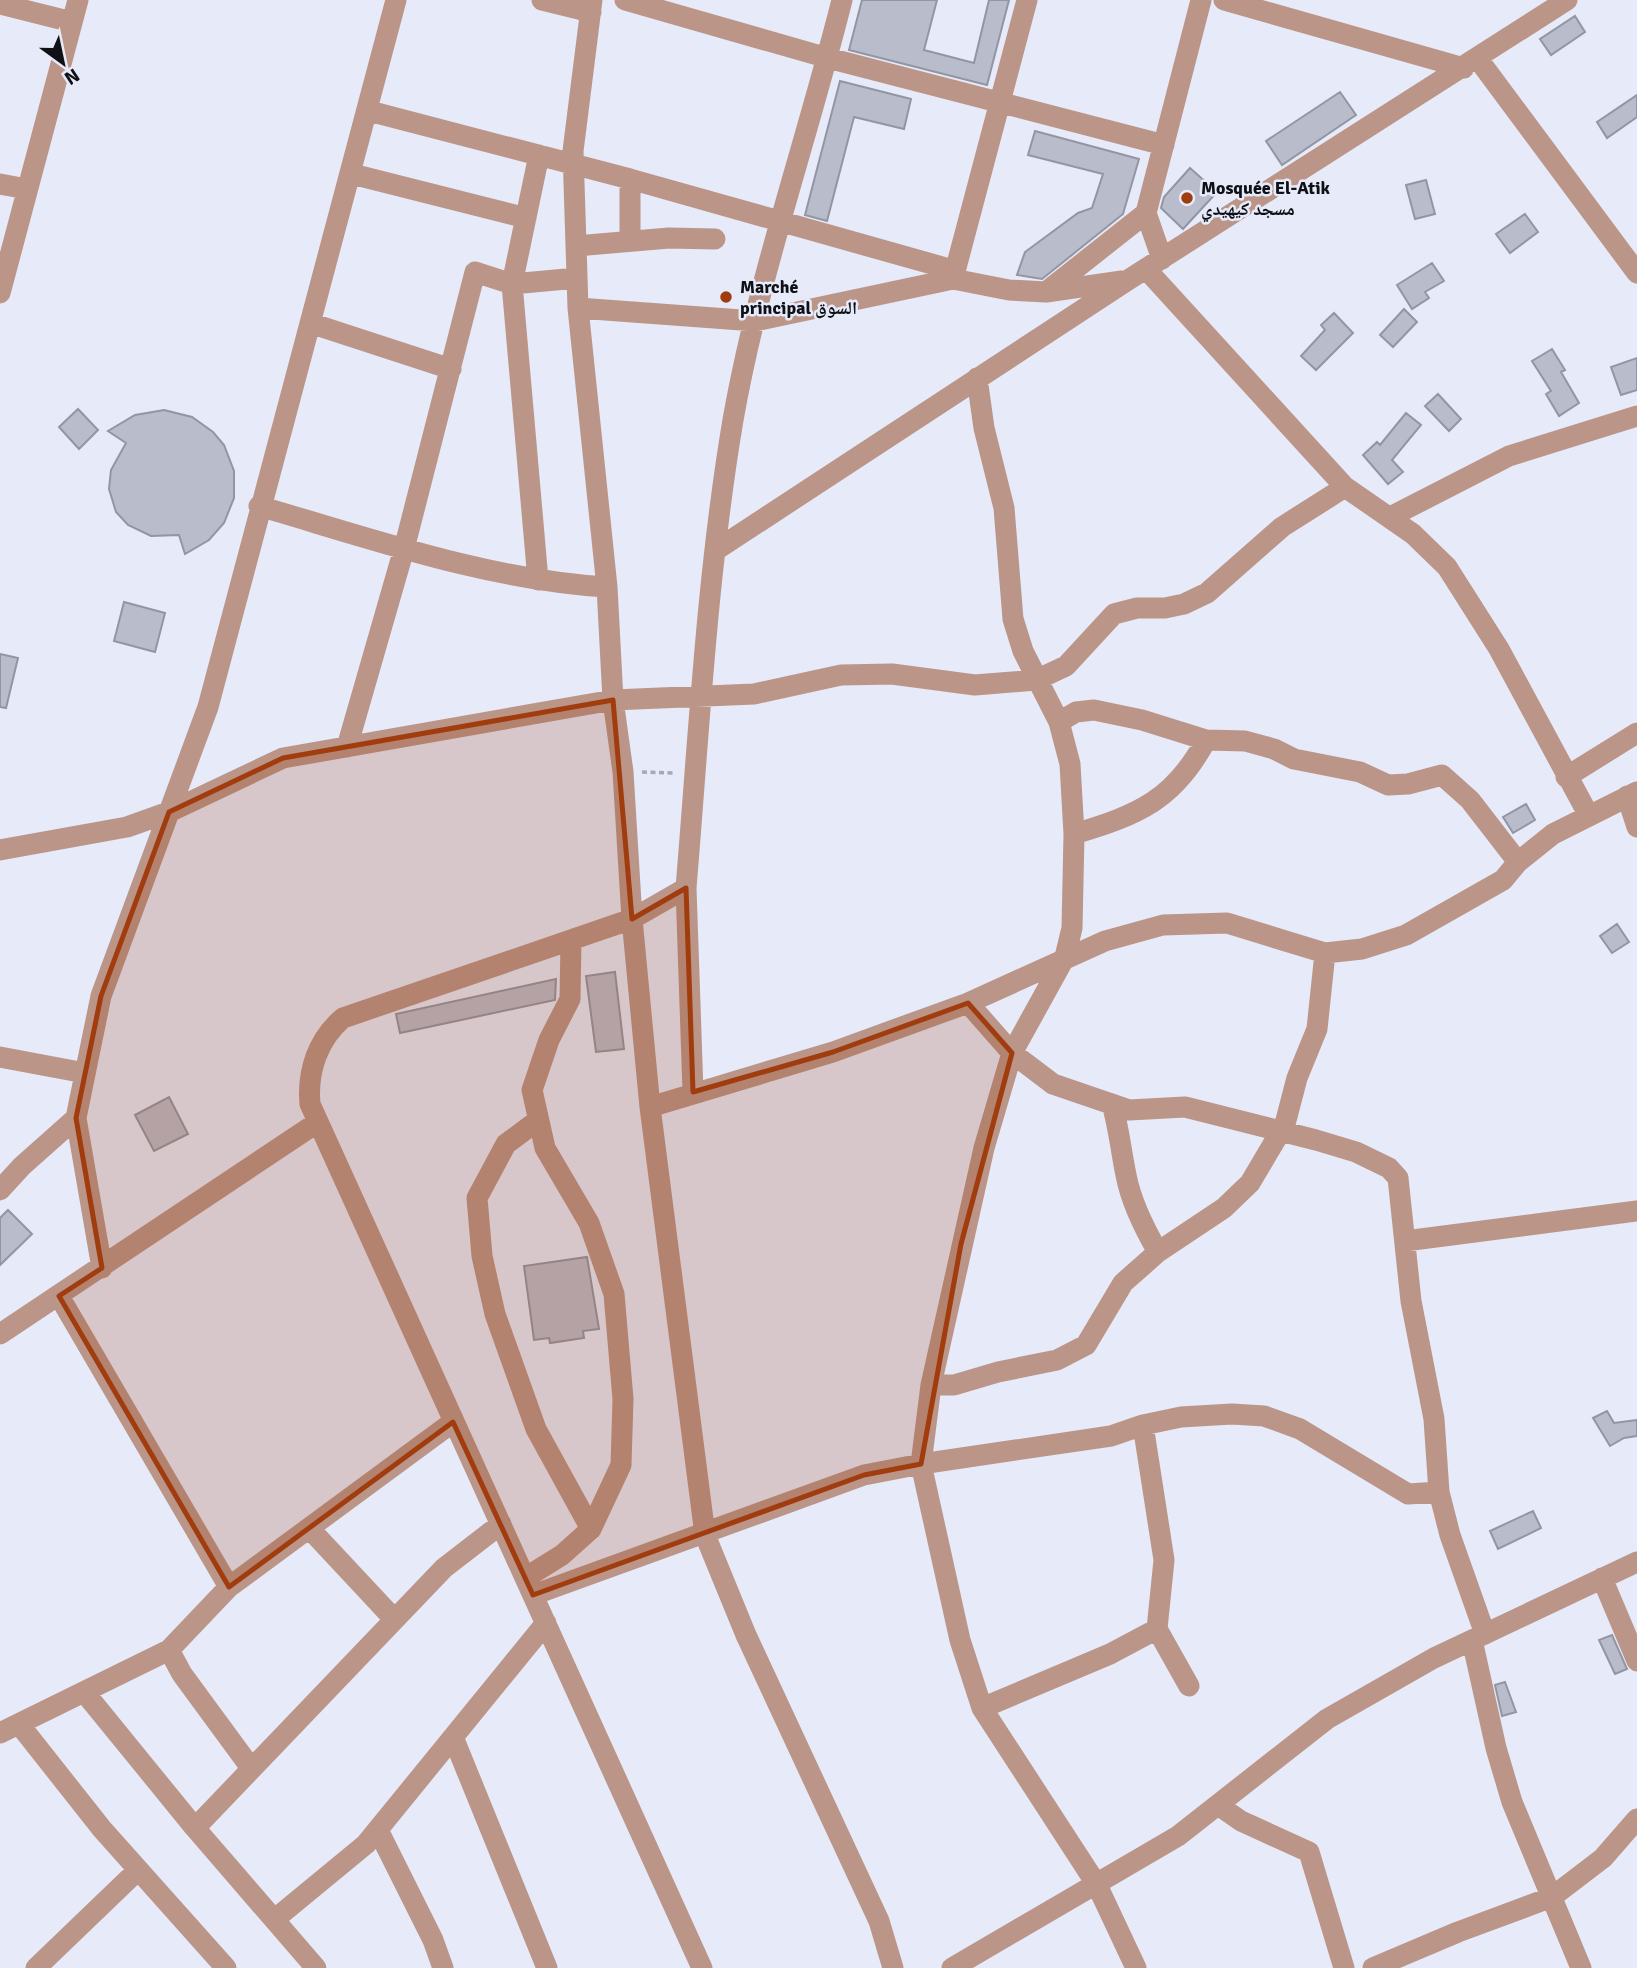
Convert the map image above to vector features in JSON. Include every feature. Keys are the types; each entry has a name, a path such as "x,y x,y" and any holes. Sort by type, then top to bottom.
{"street":[{"path":"0,293 78,0"},
{"path":"102,1268 76,1118 101,996 208,707 259,506 369,111 396,0"},
{"path":"542,0 592,6 574,164 578,308 607,587 613,700 623,772 632,919 650,1107 705,1535 746,1635 878,1921 893,1968"},
{"path":"625,0 828,58 1164,145"},
{"path":"693,1092 686,888 716,550 733,419 755,321 842,0"},
{"path":"953,274 1027,0"},
{"path":"1201,0 1146,213 1154,264 1345,487 1413,534 1447,568 1499,649 1588,814"},
{"path":"1224,0 1471,63 1637,273"},
{"path":"716,550 1128,280 1567,0"},
{"path":"0,4 72,22"},
{"path":"369,111 783,220 1009,290 1046,292 1128,280"},
{"path":"538,580 512,284 539,155"},
{"path":"352,174 526,218"},
{"path":"630,179 630,241"},
{"path":"0,184 27,189"},
{"path":"1046,292 1146,213"},
{"path":"576,246 630,241 715,239"},
{"path":"347,747 404,549 475,272 512,284 577,278"},
{"path":"578,308 755,321 953,274"},
{"path":"310,323 451,369"},
{"path":"977,378 984,428 1004,508 1013,619 1036,680 1059,722 1070,764 1074,834 1073,928 1065,957 1012,1054 984,1148 931,1385 921,1464 960,1640 982,1708 1097,1885 1136,1968"},
{"path":"1390,517 1509,456 1637,416"},
{"path":"0,850 89,836 169,812 283,758 613,700 754,694 841,675 892,674 975,685 1036,680 1066,666 1114,614 1137,608 1165,608 1184,604 1206,593 1283,527 1345,487"},
{"path":"259,506 404,549 538,580 607,587"},
{"path":"1059,722 1076,712 1094,710 1142,720 1206,740 1245,741 1294,759 1360,772 1388,785 1408,784 1429,776 1442,775 1470,800 1518,862"},
{"path":"1566,777 1637,733"},
{"path":"1074,834 1118,821 1175,786 1191,768 1206,740"},
{"path":"650,1107 834,1052 968,1003 1105,941 1163,925 1227,923 1325,953 1362,949 1406,935 1503,880 1518,862 1553,834 1632,794 1637,827"},
{"path":"686,888 632,919 344,1018 328,1031 312,1071 310,1104 702,1968"},
{"path":"529,1586 592,1529 621,1465 623,1399 614,1294 589,1223 545,1148 532,1090 549,1040 570,999 571,940"},
{"path":"931,1385 954,1385 998,1372 1057,1360 1086,1345 1123,1283 1158,1252 1233,1200 1250,1183 1281,1132 1297,1078 1317,1029 1325,953"},
{"path":"968,1003 1012,1054 1054,1084 1129,1110 1185,1107 1356,1152 1389,1168 1398,1178 1411,1301 1434,1419 1439,1492 1478,1637 1496,1748 1512,1802 1581,1968"},
{"path":"0,1056 85,1073"},
{"path":"1112,1104 1122,1139 1126,1176 1140,1220 1158,1252"},
{"path":"0,1190 76,1118"},
{"path":"537,1121 506,1144 477,1198 481,1256 495,1314 536,1429 592,1529"},
{"path":"0,1334 318,1122"},
{"path":"1405,1241 1637,1211"},
{"path":"59,1296 229,1587"},
{"path":"529,1586 705,1535 757,1511 864,1475 1111,1436 1143,1425 1181,1417 1232,1414 1264,1416 1300,1429 1408,1494 1439,1492"},
{"path":"226,1968 9,1728 169,1650 229,1587 453,1422"},
{"path":"1143,1425 1164,1560 1157,1629 1189,1686"},
{"path":"195,1828 444,1568 501,1524"},
{"path":"309,1528 394,1619"},
{"path":"952,1968 1178,1836 1327,1719 1478,1637 1637,1562"},
{"path":"1602,1577 1637,1661"},
{"path":"275,1919 366,1844 546,1623"},
{"path":"982,1708 1110,1654 1157,1629"},
{"path":"169,1650 212,1716 251,1768"},
{"path":"85,1692 195,1828 315,1968"},
{"path":"453,1737 547,1968"},
{"path":"1218,1805 1241,1821 1310,1852 1344,1968"},
{"path":"1373,1968 1458,1932 1552,1897 1603,1858 1637,1819"},
{"path":"378,1830 433,1940 443,1968"},
{"path":"36,1968 138,1870"}],"path":[{"path":"623,772 696,773"}],"highlighted area":[{"path":"613,700 632,919 686,888 693,1092 833,1052 968,1003 1012,1053 961,1244 921,1464 864,1475 533,1595 453,1422 229,1587 59,1296 102,1268 76,1118 101,996 169,812 283,758"}],"building":[{"path":"862,0 937,0 924,50 974,63 989,0 1009,0 987,85 849,50"},
{"path":"1575,16 1585,32 1551,55 1540,39"},
{"path":"840,81 911,99 904,129 854,117 827,221 805,215"},
{"path":"1340,92 1356,115 1282,165 1266,141"},
{"path":"1637,95 1637,117 1607,138 1597,122"},
{"path":"1035,131 1139,159 1123,214 1042,279 1017,275 1025,252 1078,213 1092,208 1103,174 1028,155"},
{"name":"Mosquée El-Atik مسجد كيهيدي","path":"1190,168 1217,192 1183,229 1161,208 1164,197"},
{"path":"1426,180 1435,214 1415,219 1406,185"},
{"path":"1525,214 1538,232 1510,253 1496,234"},
{"path":"1432,263 1444,281 1425,292 1429,298 1412,309 1397,285"},
{"path":"1404,309 1417,322 1393,347 1380,335"},
{"path":"1334,313 1353,333 1316,370 1301,356 1325,330 1321,325"},
{"path":"1552,349 1565,370 1561,372 1579,403 1559,416 1546,394 1551,391 1532,361"},
{"path":"1637,358 1637,390 1621,395 1611,367"},
{"path":"1438,394 1461,419 1449,431 1425,406"},
{"path":"78,409 98,430 79,449 59,427"},
{"path":"164,410 192,417 213,432 224,445 234,471 234,498 224,523 209,540 185,554 179,535 151,536 128,525 116,512 109,489 111,470 126,443 108,431 135,415"},
{"path":"1406,413 1421,425 1392,460 1403,472 1388,484 1363,455 1377,442 1380,445"},
{"path":"124,602 165,613 155,652 114,641"},
{"path":"0,654 18,658 6,708 0,707"},
{"path":"1526,804 1535,820 1513,833 1503,817"},
{"path":"1617,924 1629,942 1612,953 1600,936"},
{"path":"615,972 624,1049 596,1052 586,976"},
{"path":"556,979 555,1000 400,1033 396,1014"},
{"path":"169,1097 188,1134 154,1151 135,1115"},
{"path":"8,1210 32,1234 0,1265 0,1218"},
{"path":"587,1257 599,1329 583,1331 584,1338 550,1343 549,1338 534,1340 524,1266"},
{"path":"1607,1411 1614,1423 1637,1420 1637,1436 1624,1438 1610,1446 1593,1418"},
{"path":"1533,1511 1541,1528 1498,1549 1490,1531"},
{"path":"1612,1635 1627,1669 1615,1674 1599,1640"},
{"path":"1505,1682 1516,1712 1502,1716 1495,1685"}],"place":[{"name":"Mosquée El-Atik مسجد كيهيدي","path":"1187,198"},
{"name":"Marché principal السوق","path":"726,297"}]}
